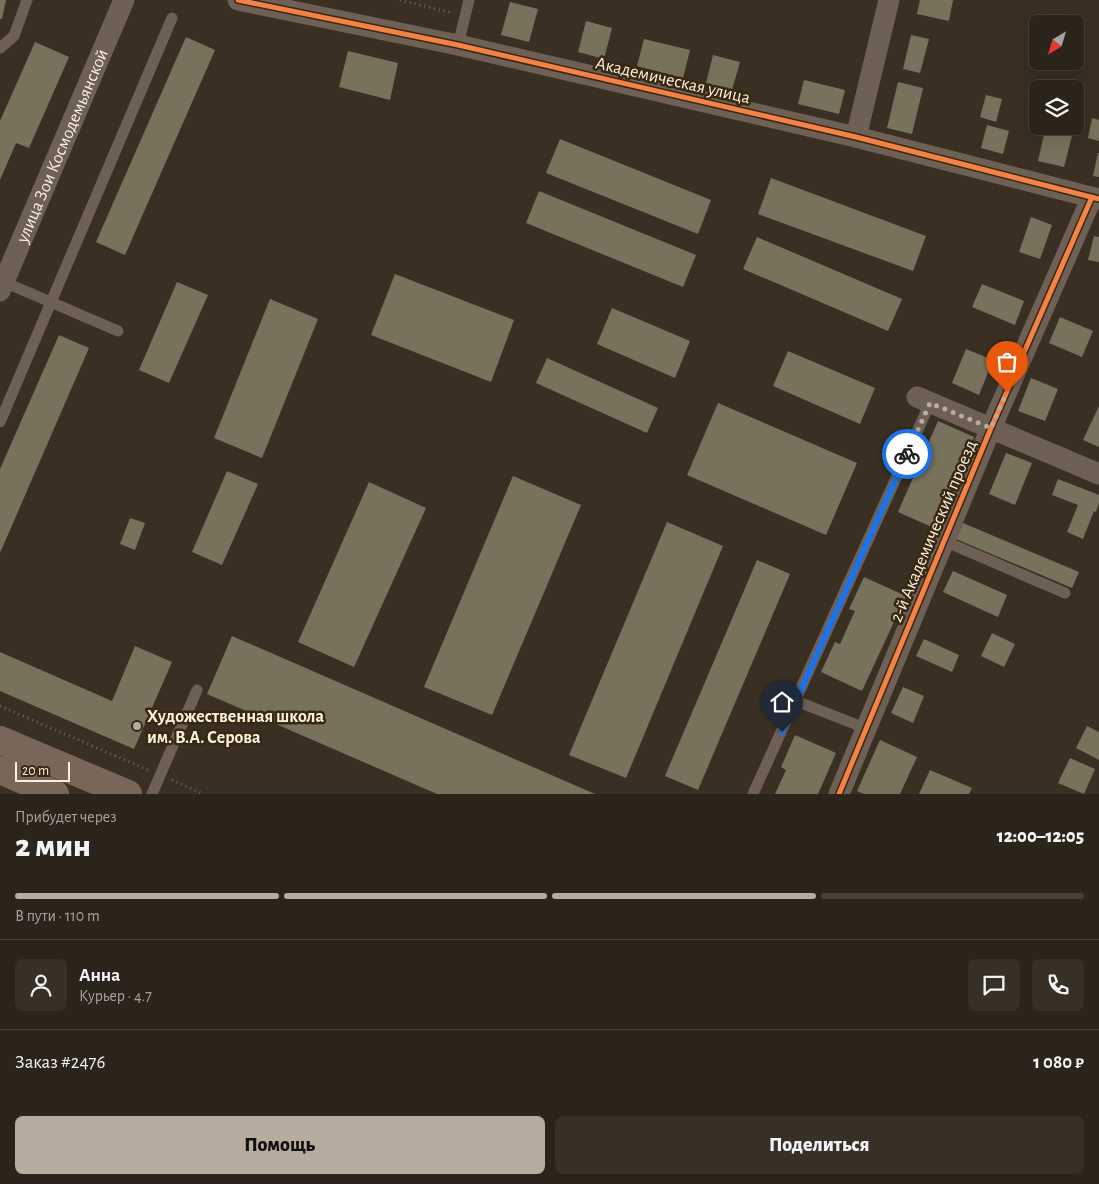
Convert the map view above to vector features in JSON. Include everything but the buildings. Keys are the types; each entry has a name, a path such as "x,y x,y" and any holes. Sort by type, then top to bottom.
{"main road":[{"path":"0,740 128,794"},
{"path":"0,770 55,794"}],"street":[{"name":"улица Зои Космодемьянской","path":"2,286 124,0"},
{"name":"Академическая улица","path":"238,0 458,45 856,137 1095,198"},
{"path":"856,137 889,0"},
{"name":"2-й Академический проезд","path":"838,794 991,428 1095,198"},
{"path":"923,400 1099,474"}],"lane":[{"path":"0,48 14,36 27,0"},
{"path":"458,45 469,0"},
{"path":"0,422 172,18"},
{"path":"2,286 51,302 118,330"},
{"path":"753,794 796,701 923,400"},
{"path":"944,541 1065,593"},
{"path":"152,794 197,690"},
{"path":"796,701 865,728"}],"path":[{"path":"400,0 465,16"},
{"path":"0,706 203,794"}],"cycle path":[{"path":"238,0 458,45 856,137 1099,199"},
{"path":"839,794 991,428 1092,197"}],"way so far":[{"path":"907,454 930,403 991,428 1007,392"}],"place":[{"name":"Художественная школа им. В.А. Серова","path":"137,726"}],"route":[{"path":"782,732 907,454"}]}
